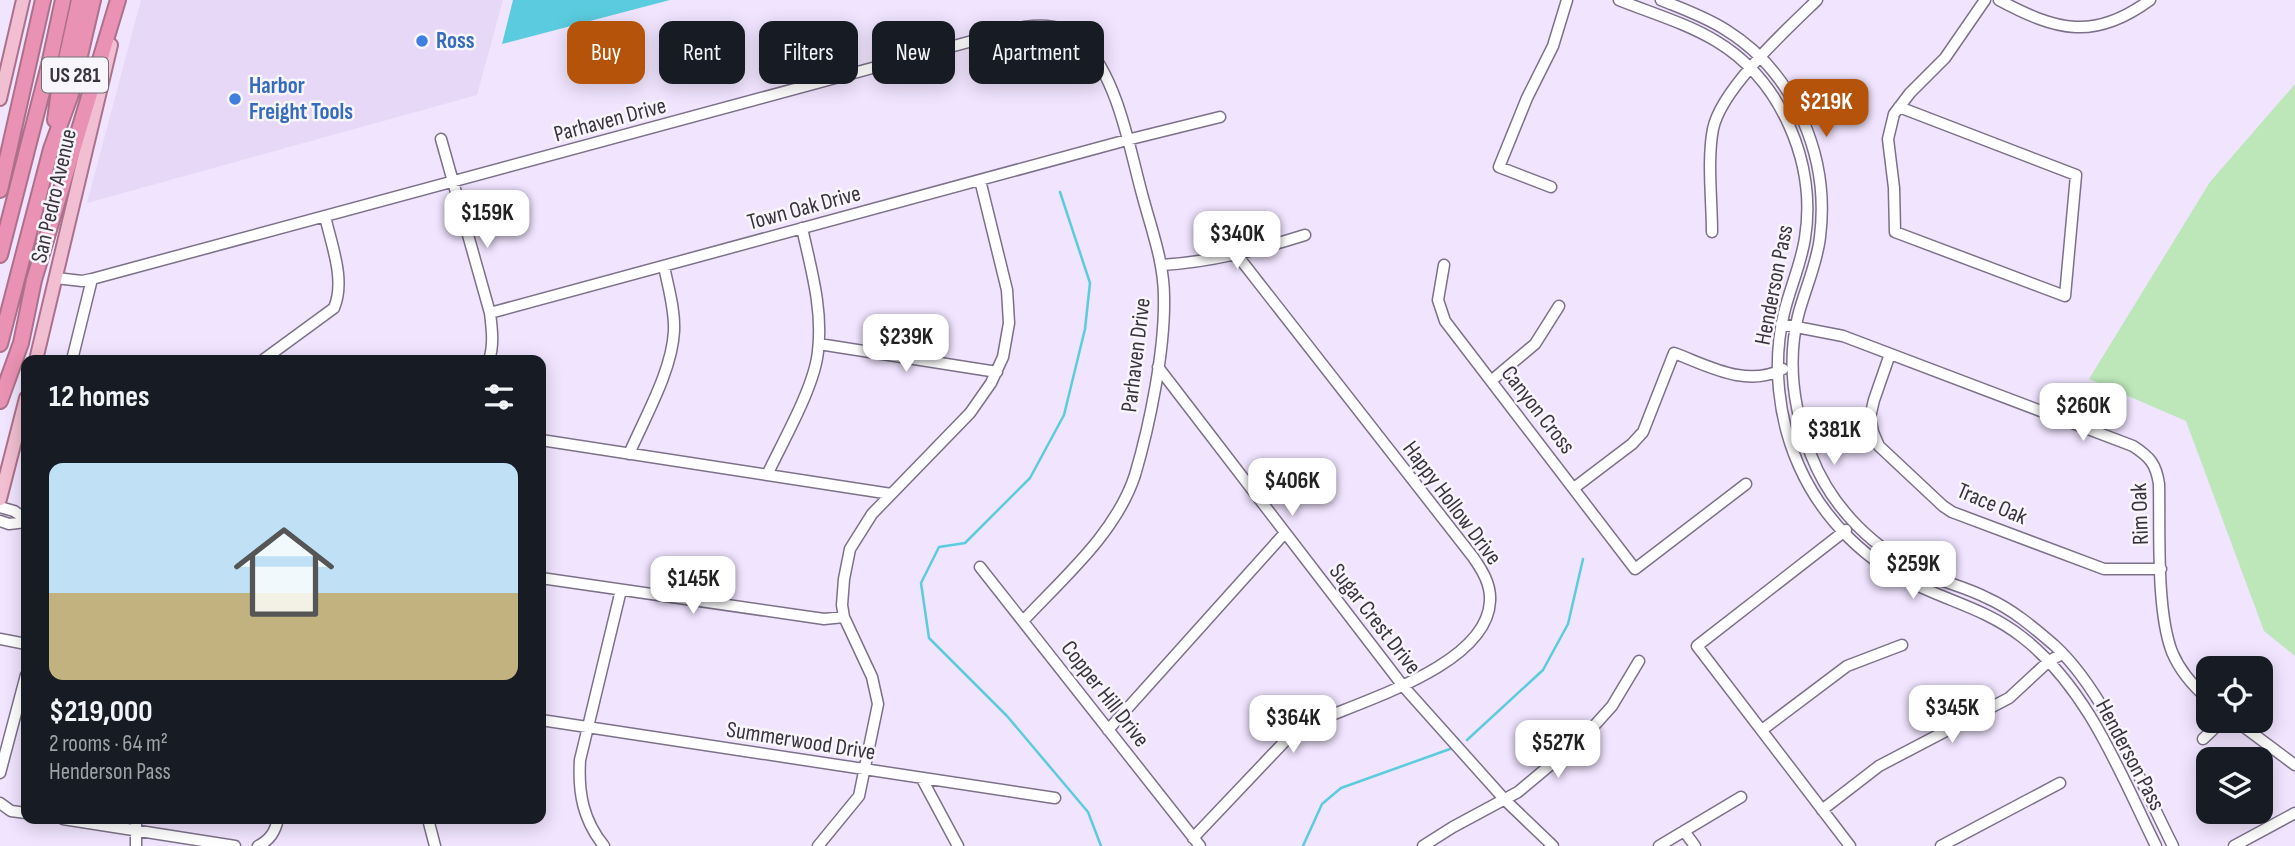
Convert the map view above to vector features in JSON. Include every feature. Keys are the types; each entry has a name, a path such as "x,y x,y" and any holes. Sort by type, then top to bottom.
{"highway":[{"path":"0,190 43,0"},
{"name":"US 281","path":"0,255 63,0"},
{"path":"51,149 59,91 79,0"},
{"name":"US 281","path":"0,344 51,149 71,94 93,0"},
{"path":"0,401 21,343 34,280 49,228 120,0"}],"main road":[{"path":"0,99 5,54 23,0"},
{"name":"San Pedro Avenue","path":"37,355 120,0"},
{"path":"0,499 21,419"},
{"path":"0,469 13,452"}],"street":[{"path":"1551,187 1499,167 1527,97 1553,46 1567,0"},
{"name":"Henderson Pass","path":"1619,0 1718,43 1751,69 1776,99 1793,136 1805,176 1805,236 1781,324 1779,397 1799,465 1824,509 1843,533 1875,561 1901,578 1982,611 2003,624 2049,661 2066,680 2100,735 2157,846"},
{"name":"Henderson Pass","path":"1661,0 1727,30 1760,57 1777,74 1789,92 1807,131 1820,174 1820,238 1796,327 1794,395 1804,437 1823,480 1854,523 1883,549 1908,565 1989,598 2033,626 2062,653 2078,671 2113,728 2173,846"},
{"path":"1899,107 2076,175 2065,296 1895,232 1894,188 1888,139 1890,125 1899,107 1945,58 1985,0"},
{"path":"1999,0 2047,23 2081,27 2115,20 2150,0"},
{"path":"1712,232 1711,146 1714,126 1724,103 1760,57 1811,2"},
{"name":"Parhaven Drive","path":"56,278 82,281 92,279 1037,25 1061,28 1082,41 1096,60 1118,105 1161,265 1164,298 1158,367 1135,475 1119,510 1099,539 1023,621"},
{"name":"Town Oak Drive","path":"490,313 1220,117"},
{"path":"440,139 490,313 493,334 491,355"},
{"path":"818,846 857,799 878,704 863,656 844,617 844,579 850,549 866,522 970,413 997,372 1003,357 1009,323 1007,290 980,180"},
{"path":"270,355 334,307 338,298 340,284 325,216"},
{"path":"767,475 809,384 818,353 820,328 816,289 802,228"},
{"path":"1161,265 1205,262 1305,235"},
{"name":"Happy Hollow Drive","path":"1196,842 1287,738 1299,729 1403,686 1456,656 1483,624 1489,610 1488,585 1473,557 1237,255"},
{"name":"Canyon Cross","path":"1444,265 1438,300 1441,314 1635,569 1745,484"},
{"path":"629,454 666,368 673,342 673,314 664,266"},
{"path":"73,355 92,279"},
{"path":"1491,381 1535,344 1559,306"},
{"name":"Rim Oak","path":"1781,324 1843,337 2133,446 2148,455 2157,469 2159,484 2165,627 2172,652 2196,689"},
{"path":"818,344 997,372"},
{"path":"1574,488 1632,444 1643,432 1674,352 1739,376 1757,377 1778,372 1794,364"},
{"name":"Trace Oak","path":"1890,354 1870,417 1872,432 1879,446 1943,506 1952,512 2104,569 2161,569"},
{"name":"Sugar Crest Drive","path":"1158,367 1403,686 1505,800 1553,846"},
{"path":"546,441 891,494"},
{"path":"0,507 21,516"},
{"path":"0,521 9,524 21,521"},
{"path":"1850,846 1697,646 1854,523"},
{"path":"1108,730 1284,534"},
{"name":"Copper Hill Drive","path":"980,567 1196,842"},
{"path":"546,579 824,620 844,617"},
{"path":"604,846 589,823 580,796 580,760 621,590"},
{"path":"0,639 21,643"},
{"path":"1762,730 1847,666 1902,645"},
{"path":"1822,810 1879,766 2009,698 2049,661 2062,653"},
{"path":"1423,846 1528,785 1599,722 1612,706 1639,660"},
{"path":"0,773 21,693"},
{"name":"Summerwood Drive","path":"546,721 1055,799"},
{"path":"2203,739 2209,733"},
{"path":"2252,733 2295,765"},
{"path":"922,779 958,846"},
{"path":"1941,846 2060,783"},
{"path":"1659,846 1741,797"},
{"path":"0,803 11,811 21,812"},
{"path":"2234,846 2245,843 2295,813"},
{"path":"93,824 235,846"},
{"path":"136,824 136,846"},
{"path":"258,846 267,842 277,824"},
{"path":"429,824 435,846"},
{"path":"1684,831 1695,846"}],"shaded area":[{"path":"141,0 503,0 477,95 87,203"}],"green space":[{"path":"2295,84 2295,656 2264,631 2186,421 2089,379 2210,182"}],"water":[{"path":"513,0 670,0 590,21 567,21 567,27 502,44"}],"waterway":[{"path":"1060,192 1090,283 1085,329 1064,415 1030,478 965,543 939,547 921,583 929,638 1007,716 1088,812 1101,846"},
{"path":"1467,740 1543,670 1568,624 1583,559"},
{"path":"1303,846 1322,804 1341,788 1450,749"}],"place":[{"name":"Ross","path":"422,41"},
{"name":"Harbor Freight Tools","path":"235,99"}]}
